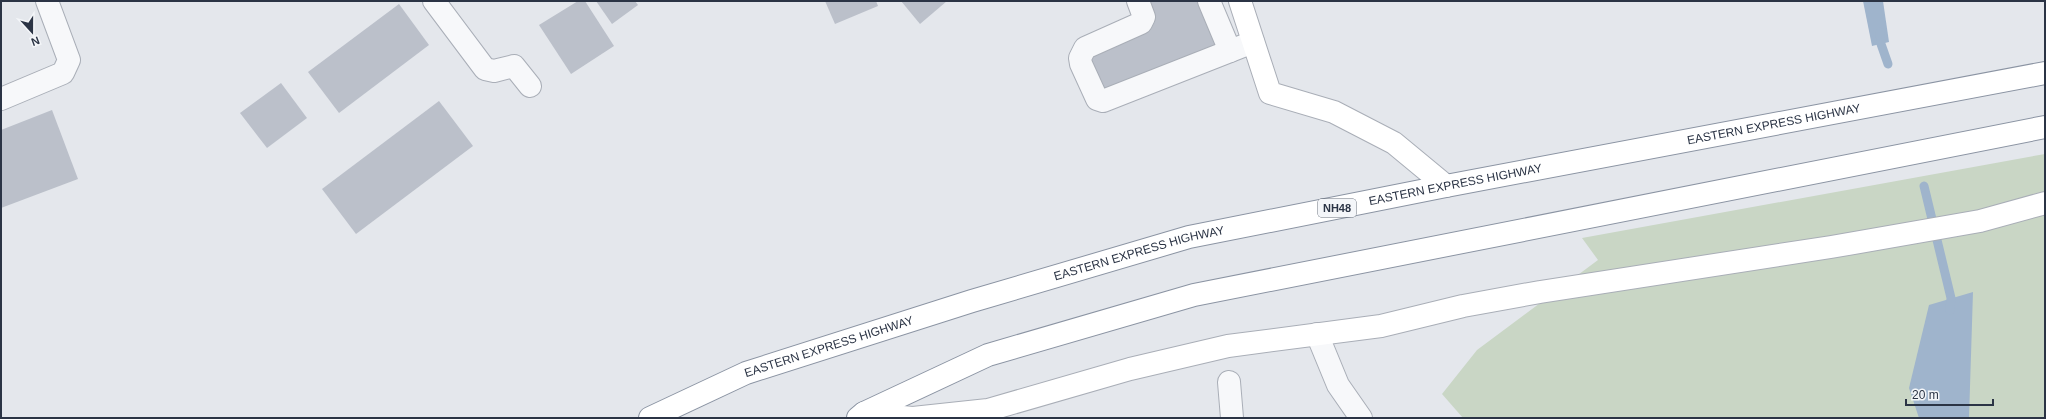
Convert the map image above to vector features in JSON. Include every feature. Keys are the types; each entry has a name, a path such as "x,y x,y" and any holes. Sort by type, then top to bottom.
{"main road":[{"path":"1240,1 1270,93 1334,112 1394,143 1446,186"},
{"name":"EASTERN EXPRESS HIGHWAY","path":"650,418 746,373 972,300 1189,237 1446,186 2045,73"},
{"path":"861,415 988,355 1194,294 2045,127"},
{"path":"861,415 913,418 988,410 1130,369 1228,346 1381,326 1463,306 1540,292 1915,233 1954,226 2045,203"}],"street":[{"path":"1,99 63,73 69,60 47,1"},
{"path":"434,1 485,69 494,71 514,66 530,86"},
{"path":"1138,1 1144,17 1141,23 1085,48 1080,58 1093,92 1099,101 1253,42"},
{"path":"1210,1 1230,51"},
{"path":"1317,334 1338,385 1361,418"},
{"path":"1229,382 1232,418"}],"green space":[{"path":"2045,154 2045,418 1463,418 1442,394 1477,350 1598,260 1582,238"}],"water":[{"path":"1863,1 1883,1 1889,42 1872,46"},
{"path":"1973,292 1969,418 1919,418 1909,388 1929,305"}],"building":[{"path":"578,1 585,1 614,46 571,74 539,25"},
{"path":"596,1 635,1 638,5 612,24"},
{"path":"825,1 876,1 878,6 835,24"},
{"path":"901,1 947,1 920,24"},
{"path":"1144,1 1204,1 1224,48 1100,98 1085,60 1102,53 1098,43 1152,20"},
{"path":"399,4 429,45 339,113 308,72"},
{"path":"281,83 307,118 267,148 240,113"},
{"path":"439,101 473,146 356,234 322,189"},
{"path":"52,110 78,179 1,208 1,130"}],"waterway":[{"path":"1880,32 1881,44 1888,64"},
{"path":"1924,186 1951,298 1950,310"}]}
